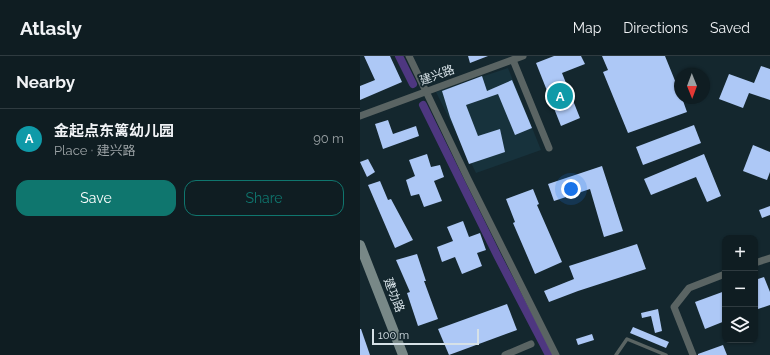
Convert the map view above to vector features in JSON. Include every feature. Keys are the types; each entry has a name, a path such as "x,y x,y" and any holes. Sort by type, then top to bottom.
{"street":[{"path":"409,56 468,179 556,355"},
{"name":"建兴路","path":"360,116 426,90 523,56"},
{"path":"512,60 549,148"},
{"name":"建功路","path":"360,245 403,355"},
{"path":"758,262 770,258"},
{"path":"693,355 674,307 689,288 722,275"},
{"path":"505,355 531,344"}],"lane":[{"path":"616,355 627,339 666,355"}],"shaded area":[{"path":"508,68 541,150 476,173 436,92"}],"building":[{"path":"364,56 390,56 402,82 360,100 360,86 375,80"},
{"path":"468,56 488,56 470,63"},
{"path":"554,56 581,56 585,64 562,73 580,118 561,126 536,63"},
{"path":"602,56 665,56 674,78 674,104 684,104 687,112 628,133 603,72 608,70"},
{"path":"761,66 770,69 770,100 749,93 743,108 719,99 729,74 754,83"},
{"path":"482,76 487,91 512,80 532,128 515,135 498,94 466,105 478,136 500,129 505,152 469,164 450,117 442,91"},
{"path":"388,120 393,134 416,126 419,136 383,149 375,124"},
{"path":"694,125 701,143 643,165 636,147"},
{"path":"753,145 770,152 770,172 767,180 743,171"},
{"path":"427,154 431,167 440,165 444,177 434,181 442,201 424,207 419,194 411,196 406,180 415,176 409,160"},
{"path":"704,154 721,196 707,202 696,177 651,195 644,179"},
{"path":"368,159 375,172 367,177 360,162"},
{"path":"602,166 623,231 604,237 590,189 554,201 548,184"},
{"path":"380,181 388,200 391,199 413,240 395,248 368,185"},
{"path":"533,189 539,204 537,205 562,262 535,274 513,223 515,222 506,199"},
{"path":"770,206 770,215 762,218 759,210"},
{"path":"463,221 469,237 480,233 486,250 477,253 482,266 462,274 455,257 442,262 437,247 453,241 447,227"},
{"path":"637,244 646,269 549,302 544,291 574,279 569,266"},
{"path":"417,254 426,281 424,281 438,319 418,326 407,293 410,292 396,260"},
{"path":"764,277 770,292 770,305 758,309 758,307 758,279"},
{"path":"722,292 722,322 705,329 695,302"},
{"path":"507,304 517,330 449,355 438,329"},
{"path":"658,309 662,331 655,333 651,316 642,318 641,313"},
{"path":"633,327 669,342 666,348 630,333"},
{"path":"361,329 370,355 360,355"},
{"path":"592,334 594,340 578,345 576,339"},
{"path":"723,345 727,355 698,355 698,354"}],"waterway":[{"path":"399,56 413,84"},
{"path":"423,105 498,257 549,355"}],"place":[{"name":"金起点东篱幼儿园","path":"560,96"}]}
